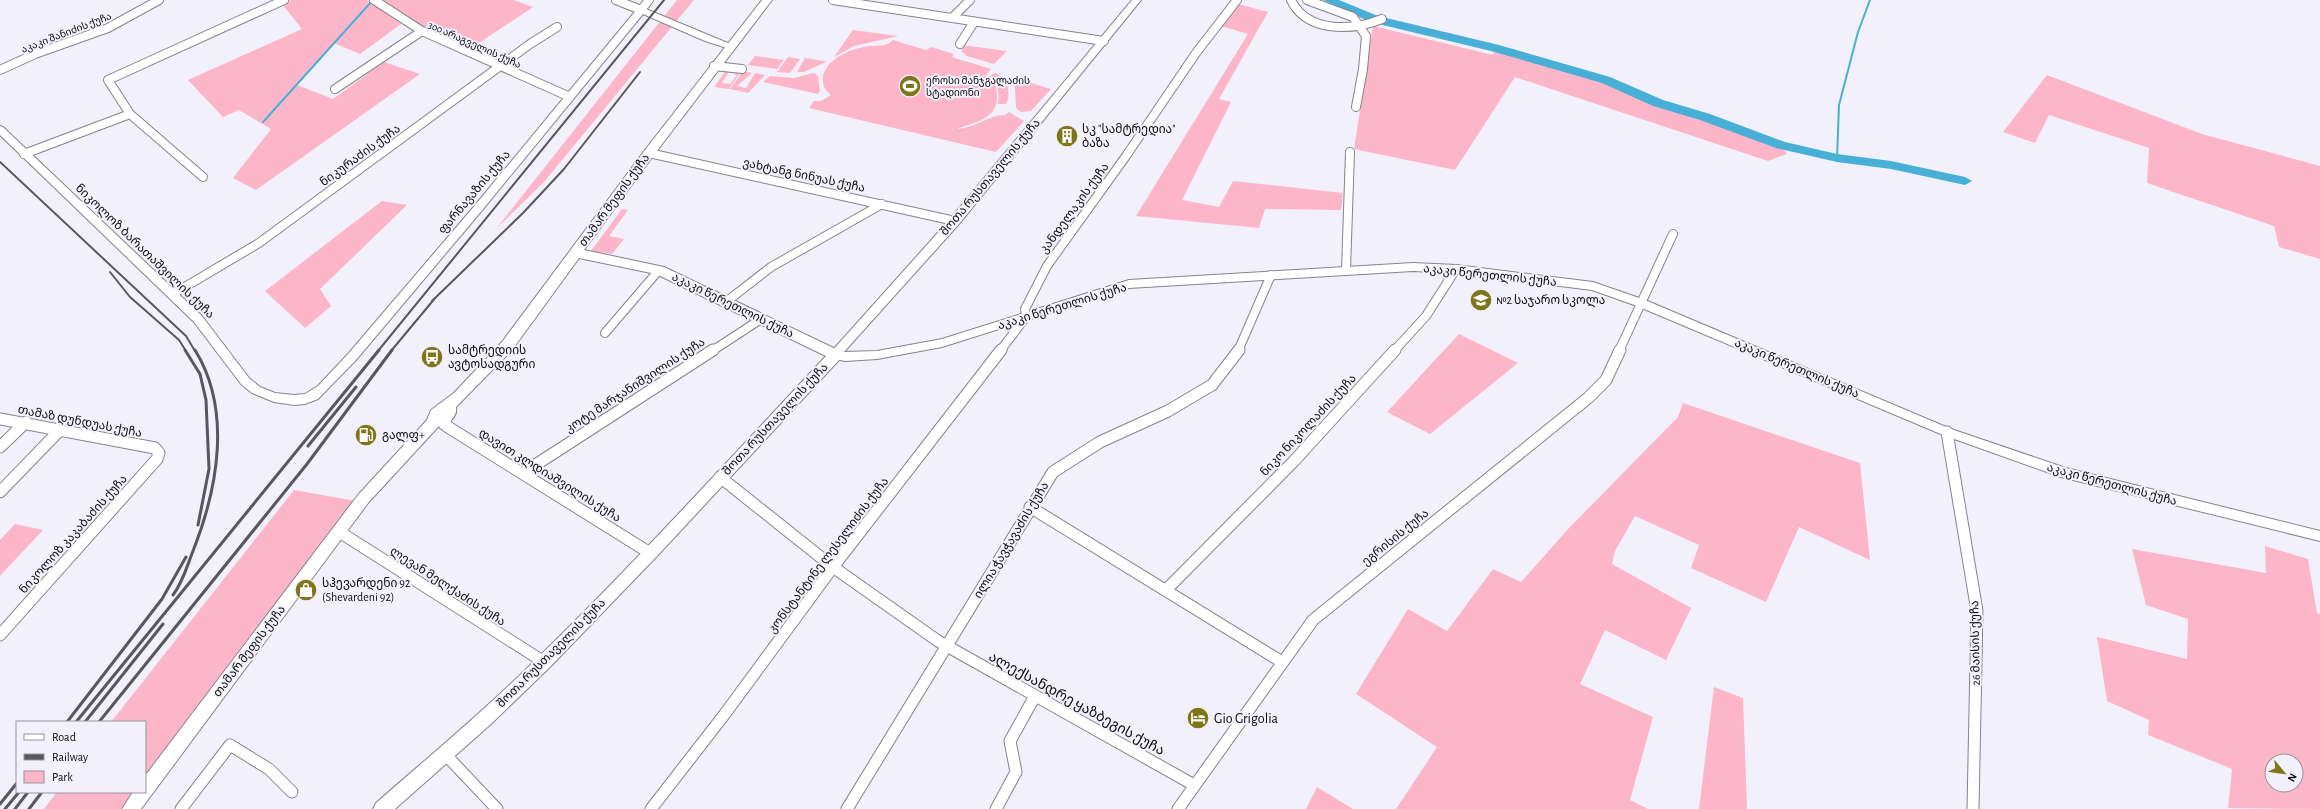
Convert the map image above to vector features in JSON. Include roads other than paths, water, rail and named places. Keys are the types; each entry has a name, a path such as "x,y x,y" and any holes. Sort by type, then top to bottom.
{"main road":[{"name":"თამარ მეფის ქუჩა","path":"146,788 363,499 506,346 714,66 767,0"},
{"name":"აკაკი წერეთლის ქუჩა","path":"576,253 659,270 835,355"},
{"name":"შოთა რუსთაველის ქუჩა","path":"382,809 446,754 544,662 650,553 835,355"},
{"name":"თამარ მეფის ქუჩა","path":"131,809 143,793"}],"street":[{"name":"აკაკი შანიძის ქუჩა","path":"0,70 35,54 108,28 159,0"},
{"path":"203,177 130,114 108,80 284,0"},
{"name":"300 არაგველის ქუჩა","path":"375,0 422,31 570,97"},
{"path":"616,0 668,19 720,44 730,46"},
{"name":"ფარნავაზის ქუჩა","path":"314,396 352,357 570,97 649,0"},
{"path":"833,0 1104,41"},
{"path":"952,18 970,0"},
{"name":"შოთა რუსთაველის ქუჩა","path":"835,355 955,221 1137,0"},
{"name":"კანდელაკის ქუჩა","path":"1026,317 1025,309 1047,266 1126,156 1196,54 1237,0"},
{"path":"1291,0 1293,7 1298,14 1312,22 1333,26 1359,25 1379,20"},
{"path":"1306,0 1352,17 1366,36 1363,70 1356,107"},
{"path":"960,44 974,22"},
{"name":"ნიკურაძის ქუჩა","path":"173,294 259,243 557,27"},
{"path":"335,90 422,31"},
{"path":"714,66 742,69"},
{"path":"24,154 130,114"},
{"name":"ნიკოლოზ ბარათაშვილის ქუჩა","path":"0,129 24,154 198,319 244,381 256,390 274,397 294,400 314,396"},
{"path":"1346,270 1350,152"},
{"name":"ვახტანგ ნინუას ქუჩა","path":"649,153 955,221"},
{"path":"726,302 771,267 882,204"},
{"name":"ეგრისის ქუჩა","path":"1178,809 1313,620 1588,398 1606,380 1673,234"},
{"name":"აკაკი წერეთლის ქუჩა","path":"835,355 845,357 878,355 942,343 1129,284 1346,270 1413,268 1456,269 1593,286 1641,303 1947,432 2065,474 2320,536"},
{"name":"ნიკო ნიკოლაძის ქუჩა","path":"1167,589 1294,461 1426,316 1456,269"},
{"path":"604,333 659,270"},
{"name":"ილია ჭავჭავაძის ქუჩა","path":"847,809 929,677 946,646 1052,472 1100,442 1168,411 1212,385 1242,346 1271,275"},
{"name":"კონსტანტინე ლესელიძის ქუჩა","path":"651,809 724,715 833,567 1026,317"},
{"name":"კოტე მარჯანიშვილის ქუჩა","path":"523,473 762,319"},
{"name":"დავით კლდიაშვილის ქუჩა","path":"444,414 444,424 448,427 650,553"},
{"name":"თამაზ დუნდუას ქუჩა","path":"0,419 26,422 155,448"},
{"path":"0,447 26,422"},
{"path":"0,492 60,430"},
{"name":"26 მაისის ქუჩა","path":"1947,432 1977,611 1973,809"},
{"name":"ნიკოლოზ კაკაბაძის ქუჩა","path":"0,635 157,459 159,453 155,448"},
{"name":"ალექსანდრე ყაზბეგის ქუჩა","path":"720,478 833,567 946,646 1194,785"},
{"path":"1030,507 1167,589 1282,662"},
{"name":"ლევან მელქაძის ქუჩა","path":"338,531 544,662"},
{"path":"996,809 1016,772 1010,741 1035,696"},
{"path":"181,809 230,745 269,769 292,792"},
{"path":"446,754 497,809"}],"waterway":[{"path":"1329,0 1374,19 1495,48 1606,80 1658,103 1705,117 1781,145 1837,158 1891,165 1965,181"},
{"path":"1837,158 1839,105 1858,32 1870,0"},
{"path":"263,122 372,1"}],"railway":[{"path":"378,351 664,0"},
{"path":"435,298 523,213 564,169 640,72"},
{"path":"0,162 186,336 195,351"},
{"path":"110,272 130,297 179,340 186,351"},
{"path":"391,351 435,298"},
{"path":"432,301 435,298"},
{"path":"185,350 200,374 206,400 209,469 198,525"},
{"path":"173,595 180,585 202,527 214,476 217,449 217,423 214,398 207,373 195,350"},
{"path":"77,721 379,350"},
{"path":"100,721 307,464 392,350"},
{"path":"308,446 356,387"},
{"path":"68,721 162,599 186,557"},
{"path":"86,721 163,624"},
{"path":"0,804 16,784"},
{"path":"5,809 18,793"},
{"path":"15,809 27,793"},
{"path":"29,809 41,793"}],"place":[{"name":"ეროსი მანჯგალაძის სტადიონი","path":"910,86"},
{"name":"სკ \"სამტრედია\" ბაზა","path":"1067,136"},
{"name":"№2 საჯარო სკოლა","path":"1481,300"},
{"name":"სამტრედიის ავტოსადგური","path":"432,357"},
{"name":"გალფ+","path":"366,435"},
{"name":"სჰევარდენი 92 (Shevardeni 92)","path":"306,590"},
{"name":"Gio Grigolia","path":"1198,718"}]}
